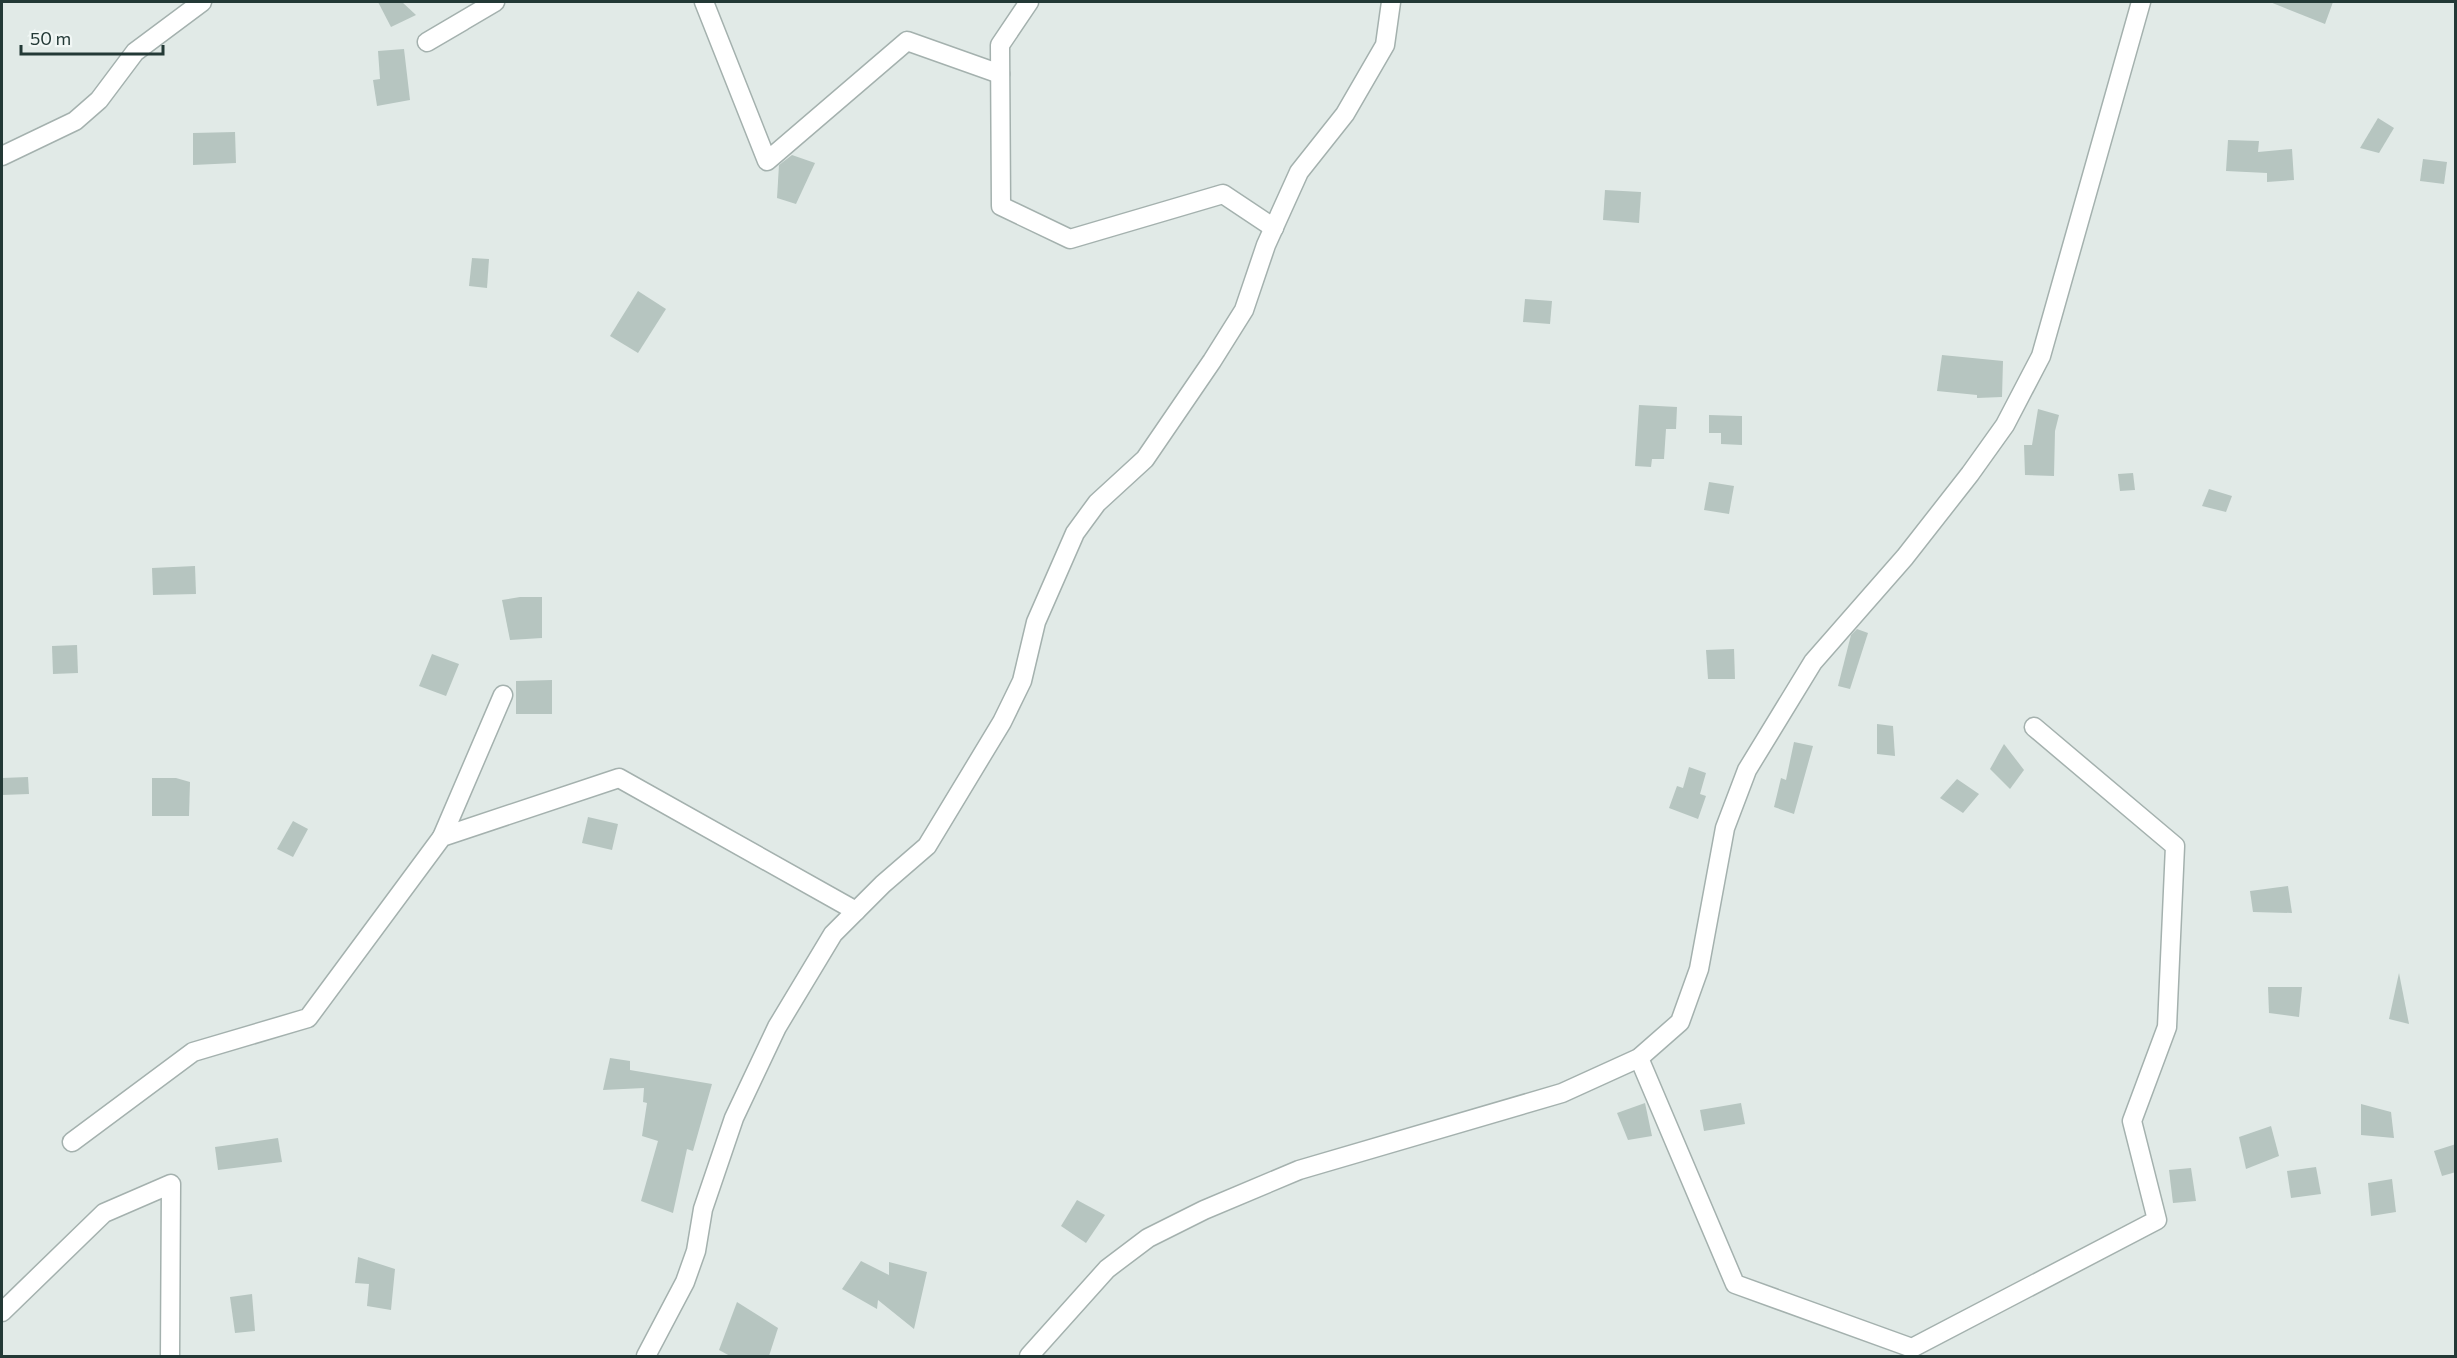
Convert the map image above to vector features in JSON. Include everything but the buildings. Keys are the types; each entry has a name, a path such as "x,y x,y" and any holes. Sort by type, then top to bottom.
{"street":[{"path":"2,156 75,121 99,100 135,52 202,2"},
{"path":"463,21 427,42 495,2"},
{"path":"704,2 767,161 907,41 1000,74"},
{"path":"1029,2 1000,45 1001,206 1070,239 1223,194 1274,228"},
{"path":"646,1356 685,1282 696,1251 703,1209 734,1118 777,1027 833,934 927,846 1002,722 1022,681 1036,622 1075,533 1097,503 1145,459 1244,310 1274,228 1299,172 1345,114 1384,45 1391,2"},
{"path":"1029,1356 1107,1269 1148,1238 1204,1210 1299,1170 1563,1093 1639,1058 1680,1022 1699,969 1725,828 1747,770 1813,662 1905,557 2005,425 2041,356 2141,2"},
{"path":"72,1142 193,1052 308,1018 442,837 503,695"},
{"path":"1639,1058 1735,1284 1912,1348 2157,1220 2132,1121 2167,1027 2175,846 2034,727"},
{"path":"442,837 619,778 856,911"},
{"path":"2,1312 104,1213 171,1184 170,1356"}]}
